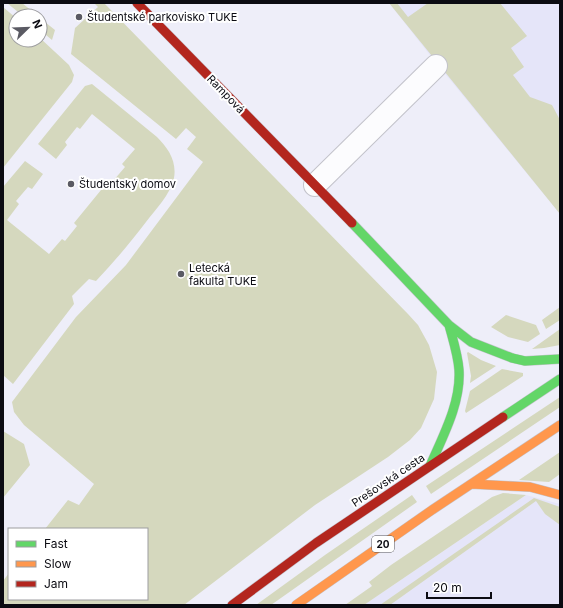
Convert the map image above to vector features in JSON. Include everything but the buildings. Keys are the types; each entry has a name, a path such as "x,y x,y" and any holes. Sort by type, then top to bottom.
{"main road":[{"name":"Rampová","path":"137,3 449,325 471,342 512,358 525,361 560,359"},
{"path":"430,466 452,416 457,396 459,375 449,325"},
{"name":"Prešovská cesta","path":"232,605 316,543 560,379"},
{"name":"20","path":"296,605 471,484 560,425"},
{"path":"471,484 530,487 560,495"}],"street":[{"path":"315,185 436,66"}],"shaded area":[{"path":"389,3 560,3 560,214 433,59"},
{"path":"526,495 560,504 560,605 364,605"}],"green space":[{"path":"7,3 22,3 28,8 13,8"},
{"name":"Letecká fakulta TUKE","path":"94,3 104,3 418,325 429,345 437,372 434,399 421,428 410,440 388,457 315,505 184,605 3,605 3,581 8,574 8,600 148,600 148,528 46,528 68,500 79,505 94,484 24,425 14,412 12,402 76,317 126,265 203,162 187,149 196,137 186,128 176,139 71,54 75,28 98,7"},
{"path":"389,3 397,3 408,17 428,3 500,3 527,36 511,48 524,67 513,75 530,97 552,105 560,120 560,214"},
{"path":"3,7 8,11 8,48 48,48 48,45 69,65 74,75 72,82 3,168"},
{"path":"48,24 55,30 52,40 48,37"},
{"path":"92,84 161,141 173,160 175,172 174,178 162,202 116,260 96,281 89,279 72,296 74,304 13,384 3,375 3,187 25,161 43,174 32,189 28,187 16,201 19,204 7,220 49,254 62,239 65,241 77,226 74,223 110,179 113,181 125,167 122,164 135,149 92,114 80,129 77,127 65,142 67,145 56,159 38,144 85,86"},
{"path":"560,307 560,320 546,329 542,320"},
{"path":"506,315 536,325 540,334 528,342 508,337 491,327"},
{"path":"560,329 560,345 532,349"},
{"path":"468,352 481,360 496,366 470,383 471,376"},
{"path":"502,369 523,373 523,376 466,413 465,411 470,391"},
{"path":"560,397 560,407 431,494 426,486"},
{"path":"3,431 24,444 30,465 3,498"},
{"path":"560,452 560,474 549,482 519,480"},
{"path":"503,493 526,495 364,605 345,605 372,586 369,582 391,565 492,497"},
{"path":"412,495 417,502 271,605 256,605 325,555"},
{"path":"534,498 560,507 560,525 545,514 536,501 390,605 380,605"}],"traffic: fast":[{"path":"352,223 449,325"},
{"path":"449,325 471,342 512,358 525,361 560,359"},
{"path":"430,466 450,419 459,382 458,359 449,325"},
{"path":"503,417 560,379"}],"traffic: slow":[{"path":"296,605 432,510 560,425"},
{"path":"471,484 530,487 560,495"}],"traffic: jam":[{"path":"137,3 352,223"},
{"path":"232,605 316,543 503,417"}],"place":[{"name":"Študentské parkovisko TUKE","path":"79,17"},
{"name":"Študentský domov","path":"71,184"},
{"name":"Letecká fakulta TUKE","path":"181,274"}]}
